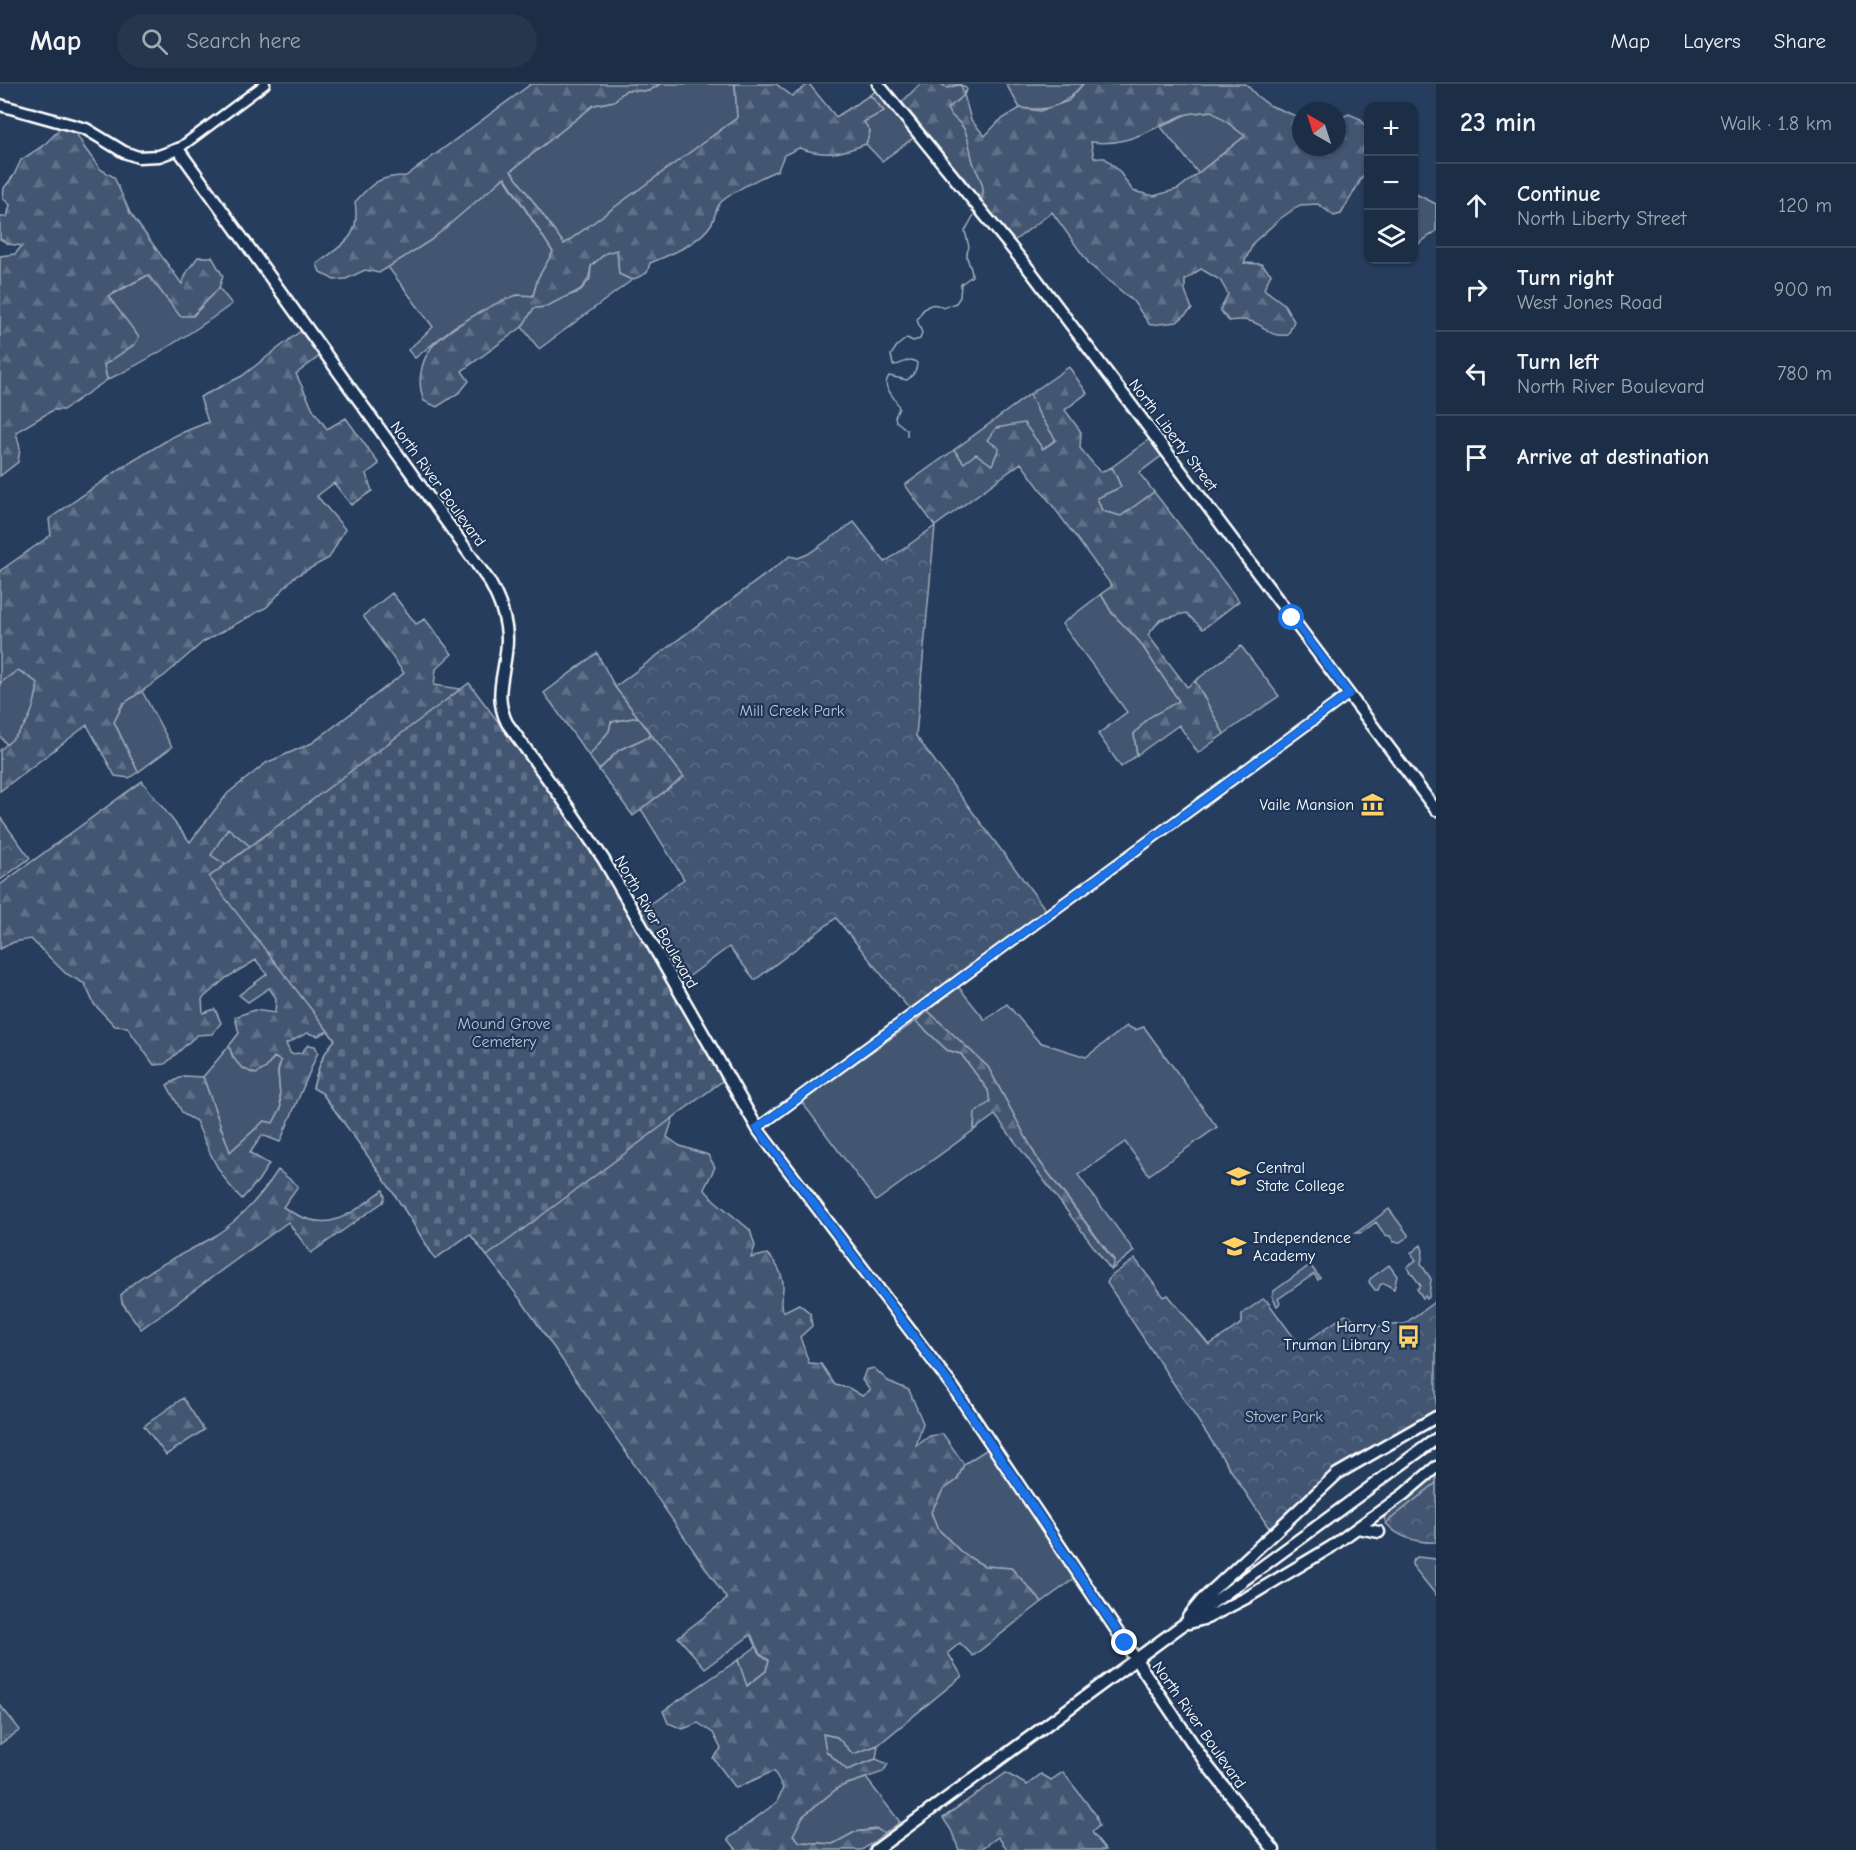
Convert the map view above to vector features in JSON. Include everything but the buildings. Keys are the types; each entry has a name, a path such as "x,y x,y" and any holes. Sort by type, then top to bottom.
{"main road":[{"name":"North Liberty Street","path":"878,84 1032,273 1436,810"},
{"path":"0,105 86,129 124,152 138,157 159,156 178,149"},
{"name":"North River Boulevard","path":"178,149 489,581 506,623 506,651 499,695 502,714 604,860 757,1128 953,1388 1207,1765 1274,1850"},
{"path":"1183,1625 1202,1600 1337,1474 1436,1416"},
{"path":"876,1850 1436,1439"},
{"path":"1183,1625 1207,1618 1294,1570 1358,1528 1436,1467"},
{"path":"1358,1528 1379,1532"}],"street":[{"path":"178,149 265,84"},
{"path":"757,1128 1349,694"}],"green space":[{"path":"531,84 660,84 649,91 626,90 614,101 594,105 511,171 564,244 737,118 735,84 776,84 792,96 809,84 836,117 870,95 884,111 864,122 870,131 866,144 833,153 817,153 799,148 784,155 778,170 748,184 721,202 712,223 700,237 684,248 650,263 647,273 632,280 619,274 617,250 606,253 591,266 588,280 582,288 548,305 534,308 522,327 462,371 469,381 460,392 437,407 424,401 420,381 422,367 431,348 457,326 494,305 516,295 533,296 538,278 553,252 505,177 431,240 379,273 365,270 346,279 334,280 320,272 317,264 348,239 355,224 355,202 371,185 389,177 406,176"},
{"path":"660,84 735,84 737,118 564,244 511,171 594,105 614,101 626,90 649,91"},
{"path":"920,84 961,84 971,120 985,136 999,121 1020,108 1040,111 1068,101 1083,84 1246,84 1269,105 1292,114 1292,156 1346,156 1346,115 1349,114 1361,119 1364,124 1364,174 1341,214 1334,216 1318,204 1300,205 1254,242 1244,263 1261,264 1271,274 1264,289 1284,304 1294,321 1288,335 1276,335 1250,321 1229,321 1220,310 1228,294 1220,280 1201,269 1185,280 1185,291 1192,309 1177,322 1150,325 1133,301 1090,265 1052,212 1014,241 902,102","holes":["1212,111 1245,136 1178,189 1154,196 1133,191 1119,171 1105,158 1094,158 1091,142 1117,142 1184,115"]},
{"path":"1006,84 1083,84 1069,98 1055,106 1030,109 1020,108"},
{"path":"877,90 916,136 882,161 866,144 870,131 863,122 884,111 870,95"},
{"path":"1213,111 1245,136 1198,173 1161,127 1186,114"},
{"path":"60,129 75,131 100,169 114,177 130,213 182,284 188,270 198,257 212,257 223,276 219,288 192,316 180,316 148,275 108,296 139,337 135,344 104,365 107,380 63,410 53,410 16,432 20,448 18,462 0,476 0,256 15,254 22,246 9,244 0,239 0,217 7,217 10,205 3,198 4,188 14,175 21,160 44,145"},
{"path":"504,177 553,252 538,278 533,296 517,295 490,308 454,327 415,358 408,350 433,327 388,267 431,240"},
{"path":"1418,195 1436,204 1436,231 1418,244"},
{"path":"617,249 619,274 632,280 539,349 522,327 534,307 579,292 590,279 591,266 606,253"},
{"path":"148,275 193,316 219,288 232,304 171,345 107,380 104,365 135,344 108,297"},
{"path":"302,330 321,355 296,374 314,411 327,429 346,418 379,464 366,474 372,491 351,505 334,483 317,496 345,529 329,558 294,577 267,607 203,642 164,676 123,704 114,722 138,772 129,778 115,776 87,725 0,791 0,750 27,721 34,704 38,683 18,670 0,683 0,571 51,535 49,519 123,467 174,436 208,422 200,397 242,376"},
{"path":"1069,367 1087,393 1065,410 1081,432 1080,448 1100,472 1112,467 1121,487 1097,498 1102,511 1121,516 1154,492 1239,601 1203,629 1186,613 1160,620 1148,635 1187,687 1195,681 1224,734 1198,753 1179,725 1137,755 1134,734 1148,718 1179,701 1139,641 1112,613 1101,594 1112,586 1021,463 935,526 905,485 954,450 964,463 976,454 992,465 999,448 987,440 996,428 1024,423 1043,449 1056,440 1039,414 1030,394"},
{"path":"1030,394 1039,414 1056,439 1043,449 999,448 992,466 964,463 954,450"},
{"path":"1151,438 1164,454 1139,473 1154,492 1121,516 1102,511 1097,498 1121,487 1112,467"},
{"name":"Mill Creek Park","path":"854,522 885,562 935,526 916,736 1046,910 910,1010 836,918 755,980 729,947 680,983 639,912 684,879 641,809 684,777 615,687 790,556 798,558 808,554"},
{"path":"392,593 416,624 425,619 452,654 436,669 434,685 460,689 275,840 250,846 228,828 211,855 226,865 381,942 347,1127 322,1093 313,1088 324,1056 335,1040 328,1031 318,1036 307,1033 286,1044 291,1054 301,1053 308,1045 315,1046 318,1052 280,1142 262,1135 250,1153 269,1164 242,1199 220,1172 196,1121 183,1114 167,1085 183,1076 203,1077 230,1152 264,1121 273,1123 281,1108 278,1071 281,1061 274,1057 266,1068 256,1074 238,1064 229,1046 239,1033 235,1017 254,1010 275,1013 276,998 269,988 248,1002 239,995 267,974 256,960 226,978 202,999 203,1013 215,1009 221,1023 212,1034 197,1035 165,1064 154,1065 127,1027 115,1026 94,1004 85,984 65,973 31,939 14,942 0,949 0,885 142,781 190,842 228,793 266,763 312,743 404,673 363,616"},
{"path":"1101,594 1112,613 1139,641 1180,702 1148,719 1134,734 1137,755 1121,767 1098,734 1127,712 1062,624"},
{"path":"1241,646 1279,696 1224,734 1195,681"},
{"path":"597,653 615,687 638,717 611,722 609,731 589,756 544,693"},
{"path":"18,669 38,683 37,693 33,710 26,724 7,745 0,736 0,683"},
{"name":"Mound Grove Cemetery","path":"469,683 586,839 725,1079 487,1256 470,1234 435,1259 409,1216 366,1154 322,1093 313,1088 324,1056 335,1040 209,877"},
{"path":"142,691 172,747 138,772 114,722 123,704"},
{"path":"638,717 652,735 619,750 599,770 589,756 609,731 611,722"},
{"path":"652,735 684,777 633,816 599,770 619,750"},
{"path":"0,817 30,858 0,880"},
{"path":"228,828 250,846 225,865 210,855"},
{"path":"957,985 985,1020 1007,1004 1039,1042 1086,1057 1127,1026 1135,1030 1144,1027 1217,1127 1149,1175 1125,1142 1078,1175 1134,1251 1111,1270 1114,1260 1037,1158 988,1067 928,1011"},
{"path":"928,1011 988,1067 1037,1158 1114,1261 1111,1270 995,1115 974,1130 975,1113 990,1102 988,1090 961,1054 947,1050 916,1021"},
{"path":"916,1021 947,1050 961,1054 988,1090 991,1102 975,1113 974,1130 876,1201 801,1101"},
{"path":"229,1046 233,1058 266,1068 274,1057 281,1061 278,1071 281,1108 273,1123 264,1121 230,1152 203,1077"},
{"path":"673,1118 667,1137 680,1146 708,1155 715,1167 704,1189 750,1230 755,1246 751,1258 767,1254 779,1269 783,1283 781,1301 783,1312 799,1304 810,1313 812,1326 800,1337 809,1363 821,1364 835,1385 849,1388 862,1396 870,1390 862,1380 866,1370 874,1368 888,1381 909,1390 923,1423 916,1446 930,1436 943,1434 964,1464 957,1480 943,1490 931,1512 937,1528 962,1553 984,1566 1011,1568 1042,1602 973,1656 960,1643 948,1653 962,1676 878,1745 853,1754 837,1737 823,1734 826,1751 847,1770 876,1759 888,1764 883,1772 839,1787 803,1816 793,1835 800,1842 833,1844 855,1832 877,1829 884,1834 862,1850 737,1850 728,1839 777,1802 783,1788 774,1771 736,1788 713,1758 721,1749 713,1733 698,1723 683,1729 668,1723 663,1711 738,1660 747,1686 766,1671 769,1660 760,1654 751,1635 705,1668 678,1637 727,1599 523,1303 470,1234 435,1259 393,1191"},
{"path":"278,1170 298,1186 283,1207 298,1216 312,1220 324,1221 347,1215 383,1190 385,1197 383,1202 311,1253 288,1222 141,1329 122,1303 121,1295 151,1271 210,1239 230,1225 256,1199"},
{"path":"1389,1209 1409,1236 1400,1242 1394,1242 1390,1236 1385,1235 1376,1222 1361,1233 1356,1233"},
{"path":"1421,1245 1423,1251 1421,1264 1431,1279 1427,1299 1425,1296 1423,1298 1417,1289 1421,1286 1407,1267 1416,1260 1411,1253"},
{"name":"Stover Park","path":"1135,1259 1164,1297 1168,1295 1209,1345 1242,1323 1242,1314 1263,1299 1267,1301 1300,1346 1345,1315 1374,1327 1404,1324 1436,1301 1436,1411 1327,1476 1269,1528 1107,1283 1110,1277"},
{"path":"1310,1265 1320,1278 1318,1280 1314,1274 1278,1299 1280,1303 1277,1306 1272,1296 1274,1291"},
{"path":"1389,1265 1397,1276 1394,1289 1384,1283 1378,1290 1375,1290 1369,1282 1370,1279"},
{"path":"183,1398 204,1430 166,1455 144,1426"},
{"path":"989,1448 1075,1578 1042,1602 1011,1568 984,1566 962,1553 937,1528 931,1512 943,1490 957,1480 964,1464"},
{"path":"1436,1473 1436,1483 1386,1523 1384,1518 1386,1514"},
{"path":"1436,1483 1436,1542 1422,1542 1409,1538 1396,1532 1386,1523"},
{"path":"1417,1557 1436,1559 1436,1595 1412,1565 1412,1561"},
{"path":"757,1646 760,1654 769,1660 766,1671 746,1686 738,1660"},
{"path":"0,1705 20,1730 0,1744"},
{"path":"822,1734 837,1737 853,1754 878,1745 876,1759 847,1770 826,1751"},
{"path":"1063,1772 1096,1815 1099,1826 1092,1832 1106,1850 1008,1850 998,1837 980,1850 959,1850 943,1818 1006,1773 1027,1785 1041,1774 1051,1780"},
{"path":"866,1778 900,1822 884,1834 877,1829 855,1832 833,1844 799,1842 793,1835 803,1816 839,1787"}],"waterway":[{"path":"941,84 947,88 958,85 967,90 947,109 967,135 973,162 982,185 983,194 980,202"},
{"path":"907,436 907,430 896,421 895,417 899,408 886,384 889,376 907,380 914,373 917,363 908,360 893,365 891,355 907,338 913,341 920,339 922,333 917,320 927,306 939,305 943,308 956,303 960,297 961,284 972,276 967,258 969,247 965,231 975,213"}],"place":[{"name":"Vaile Mansion","path":"1372,805"},
{"name":"Central State College","path":"1238,1177"},
{"name":"Independence Academy","path":"1235,1247"},
{"name":"Harry S Truman Library","path":"1408,1336"}],"route":[{"path":"1125,1643 953,1388 757,1128 1349,694 1292,618"}]}
